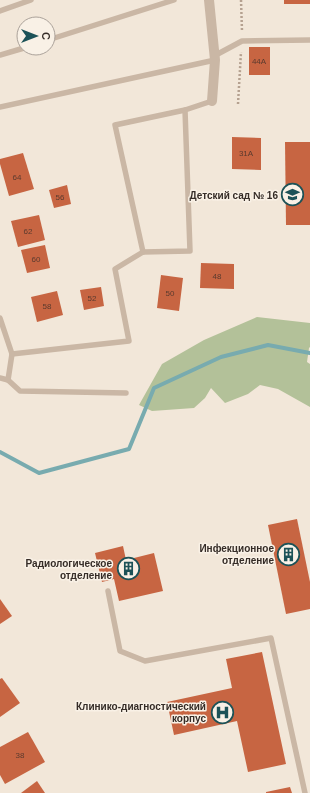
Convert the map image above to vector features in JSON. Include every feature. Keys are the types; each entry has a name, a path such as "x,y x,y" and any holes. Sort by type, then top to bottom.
{"street":[{"path":"210,0 214,58 212,101"}],"lane":[{"path":"0,12 31,0"},
{"path":"56,37 174,0"},
{"path":"0,107 214,58 242,42 310,40"},
{"path":"0,55 16,50"},
{"path":"143,252 115,125 185,110 212,101"},
{"path":"12,354 129,341 114,269 143,252 190,251 185,110"},
{"path":"0,318 12,354 8,380"},
{"path":"0,378 8,380 20,391 126,393"},
{"path":"108,591 120,651 145,661 271,638 305,793"}],"green space":[{"path":"257,317 310,323 310,347 307,362 310,364 310,407 278,389 260,385 248,394 225,403 211,388 205,398 194,408 152,411 139,405 162,364 204,340"}],"building":[{"path":"284,0 310,0 310,4 284,4"},
{"path":"249,47 270,47 270,75 249,75"},
{"path":"232,137 261,138 261,170 232,169"},
{"path":"285,142 310,142 310,225 286,225"},
{"path":"23,153 34,189 9,196 0,159"},
{"path":"67,185 71,204 54,208 49,190"},
{"path":"39,215 45,240 18,247 11,221"},
{"path":"45,245 50,268 27,273 21,250"},
{"path":"201,263 234,264 234,289 200,288"},
{"path":"161,275 183,278 179,311 157,308"},
{"path":"101,287 104,306 84,310 80,290"},
{"path":"57,291 63,315 37,322 31,297"},
{"name":"Инфекционное отделение","path":"297,519 310,582 310,609 286,614 268,525"},
{"name":"Радиологическое отделение","path":"123,546 126,560 154,553 163,591 119,601 114,579 102,582 95,553"},
{"path":"0,599 12,616 0,624"},
{"name":"Клинико-диагностический корпус","path":"262,652 286,764 248,772 237,721 174,735 167,702 232,688 226,659"},
{"path":"2,678 20,703 0,717 0,679"},
{"path":"28,732 45,762 5,784 0,775 0,747"},
{"path":"37,781 45,793 21,793"},
{"path":"290,787 292,793 266,793 266,792"}],"waterway":[{"path":"0,452 39,473 129,449 154,388 221,357 268,345 310,353"}],"place":[{"name":"Детский сад № 16","path":"293,195"},
{"name":"Инфекционное отделение","path":"289,554"},
{"name":"Радиологическое отделение","path":"128,569"},
{"name":"Клинико-диагностический корпус","path":"222,712"}]}
